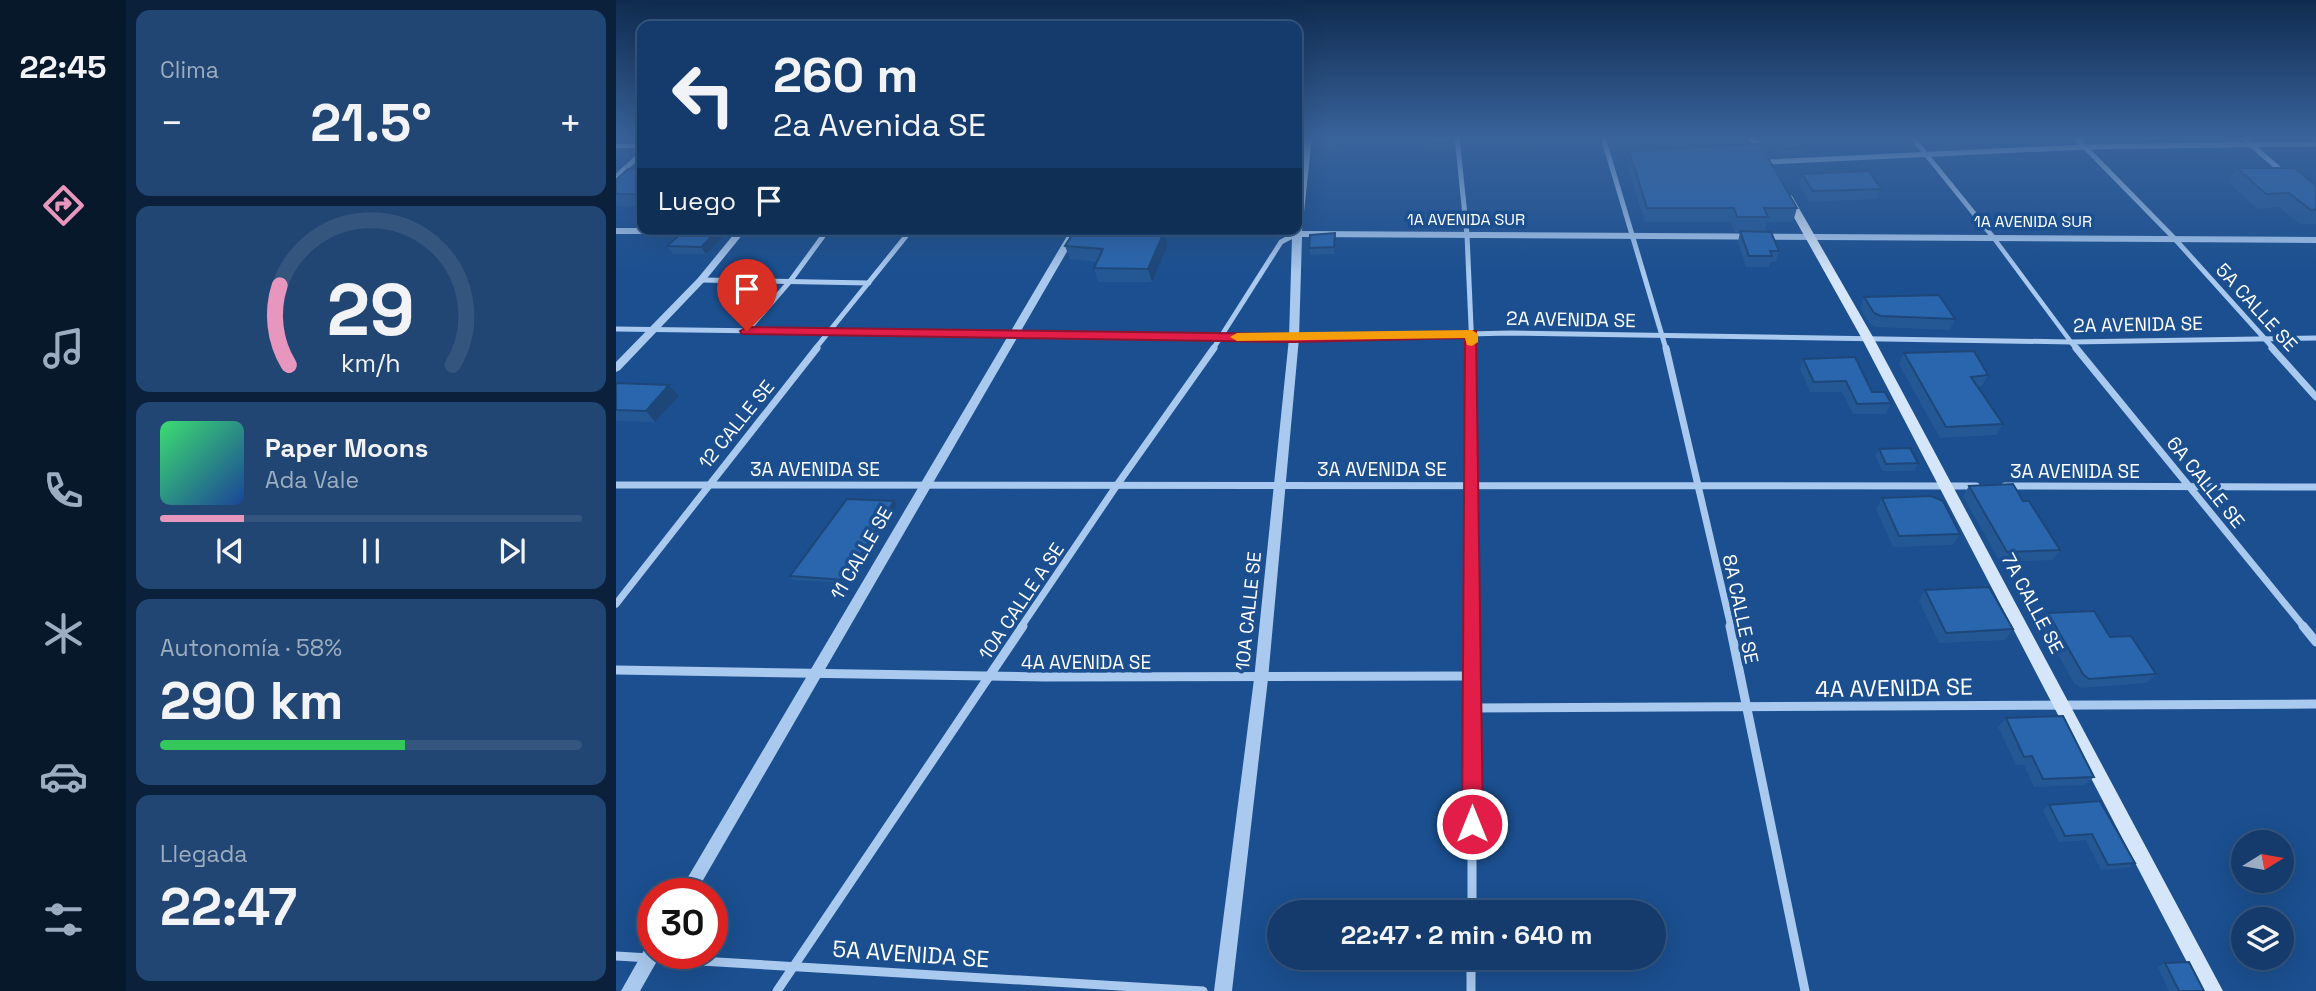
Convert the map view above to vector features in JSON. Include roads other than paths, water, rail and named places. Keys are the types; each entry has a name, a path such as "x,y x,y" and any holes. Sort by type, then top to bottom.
{"main road":[{"name":"7A CALLE SE","path":"1780,184 1947,486 2213,991"}],"street":[{"path":"1462,183 1468,235 1472,334 1472,900"},
{"name":"8A CALLE SE","path":"1618,183 1636,236 1700,485 1805,991"},
{"path":"1949,183 2071,342"},
{"name":"5A CALLE SE","path":"2120,183 2174,238 2316,397"},
{"path":"616,231 637,231"},
{"name":"1A AVENIDA SUR","path":"1302,234 2316,240"},
{"path":"616,368 701,280 738,235"},
{"path":"747,331 825,235"},
{"name":"12 CALLE SE","path":"616,604 707,485 907,235"},
{"name":"11 CALLE SE","path":"695,878 1072,235"},
{"name":"10A CALLE A SE","path":"777,991 1117,485 1222,337 1282,242 1295,235"},
{"name":"10A CALLE SE","path":"1223,991 1261,679 1280,485 1294,338 1297,235"},
{"path":"701,280 869,283"},
{"name":"2A AVENIDA SE","path":"616,330 1014,332 1294,338 1472,334 1867,337 2071,342 2316,338"},
{"name":"6A CALLE SE","path":"2071,342 2316,642"},
{"name":"3A AVENIDA SE","path":"616,485 1987,486"},
{"name":"3A AVENIDA SE","path":"2000,486 2316,487"},
{"name":"4A AVENIDA SE","path":"616,670 988,678 1472,677"},
{"name":"4A AVENIDA SE","path":"1472,708 2316,704"},
{"name":"5A AVENIDA SE","path":"616,956 637,955"},
{"name":"5A AVENIDA SE","path":"728,961 1203,991"},
{"path":"630,991 643,969"},
{"path":"1471,970 1471,991"}]}
